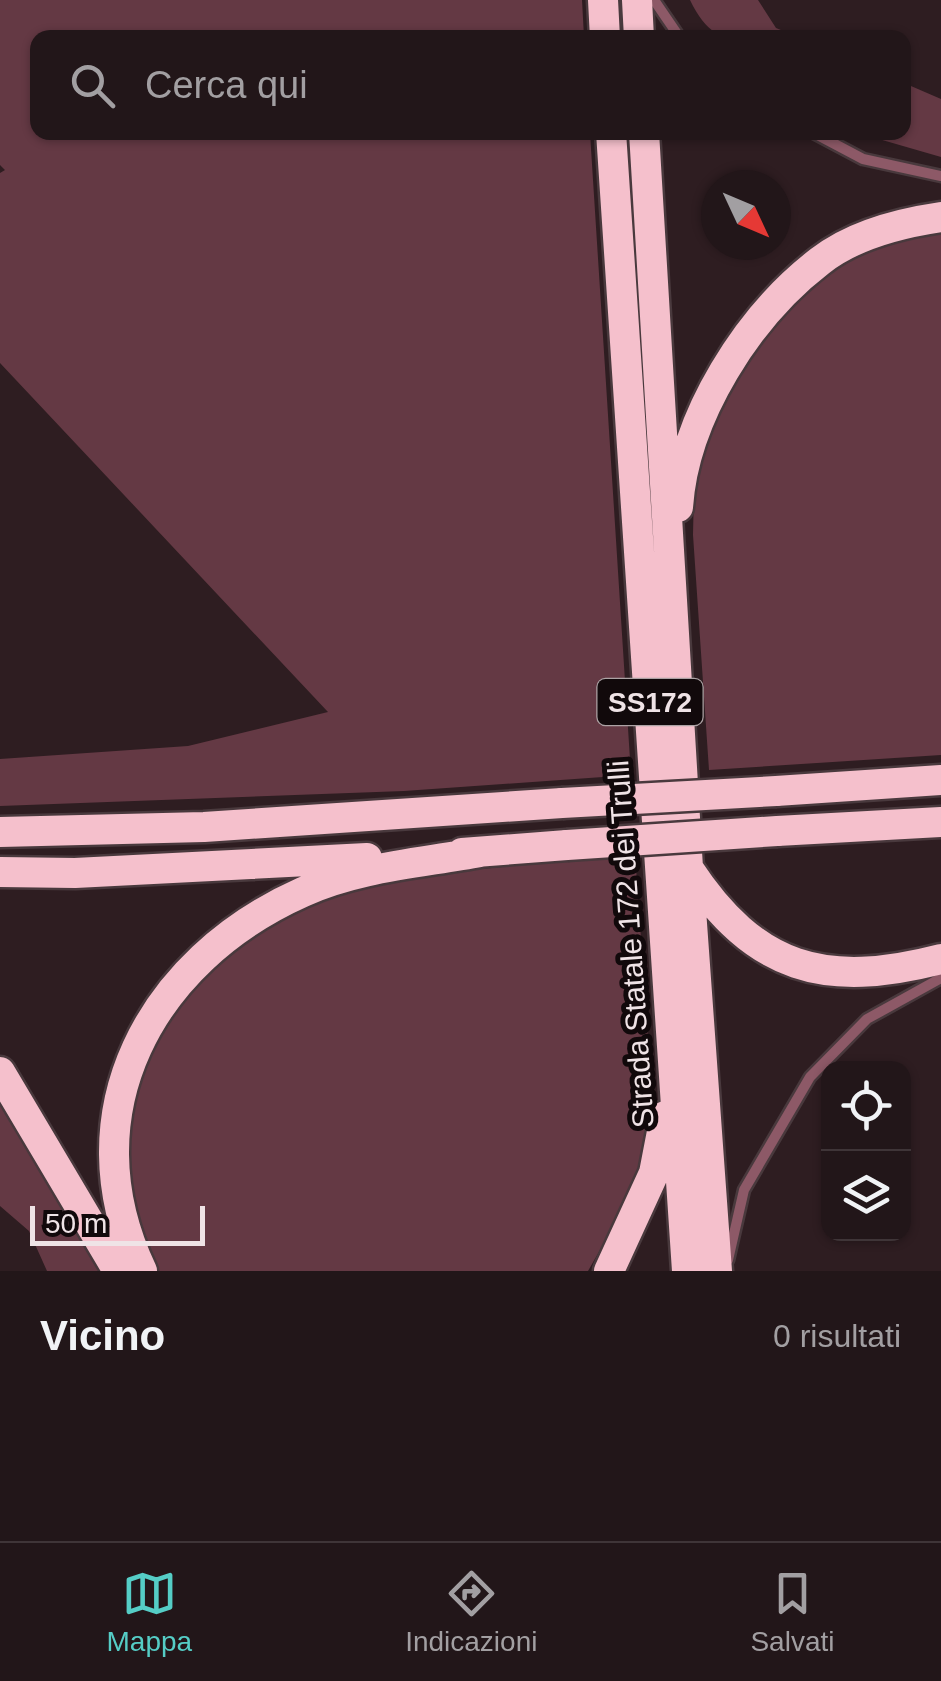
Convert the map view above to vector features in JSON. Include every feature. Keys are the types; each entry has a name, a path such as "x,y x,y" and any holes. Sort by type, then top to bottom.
{"highway":[{"path":"602,0 604,30"},
{"path":"637,0 639,30"},
{"name":"Strada Statale 172 dei Trulli","path":"613,140 687,1271"},
{"name":"Strada Statale 172 dei Trulli","path":"645,140 688,868 717,1271"},
{"path":"673,595 680,489 688,452 710,398 746,341 782,295 821,260 866,236 941,217"},
{"path":"0,832 204,827 937,782"},
{"path":"0,872 75,873 480,852 941,822"},
{"path":"142,1271 124,1230 117,1199 113,1132 132,1056 148,1021 180,979 260,914 304,891 350,875 480,852"},
{"path":"688,868 752,944 788,962 830,972 941,959"},
{"path":"609,1271 654,1172 663,1139 672,1044"},
{"path":"0,1072 118,1271"}],"lane":[{"path":"654,0 675,30"},
{"path":"827,140 862,158 941,176"},
{"path":"726,1271 744,1190 810,1077 867,1019 941,978"}],"shaded area":[{"path":"0,0 582,0 584,30 30,30 30,140 590,140 631,775 404,791 0,806 0,759 188,746 328,712 0,363 0,173 5,170 0,165"},
{"path":"690,0 758,0 781,30 712,30"},
{"path":"911,86 941,99 941,157 882,140 911,140"},
{"path":"941,229 941,755 709,770 693,535 694,490 704,447 746,353 819,274 872,246"},
{"path":"635,854 653,1108 639,1182 588,1271 157,1271 130,1203 126,1123 152,1038 196,978 265,920 388,878"},
{"path":"0,1092 107,1271 47,1271 29,1231 0,1206"}]}
